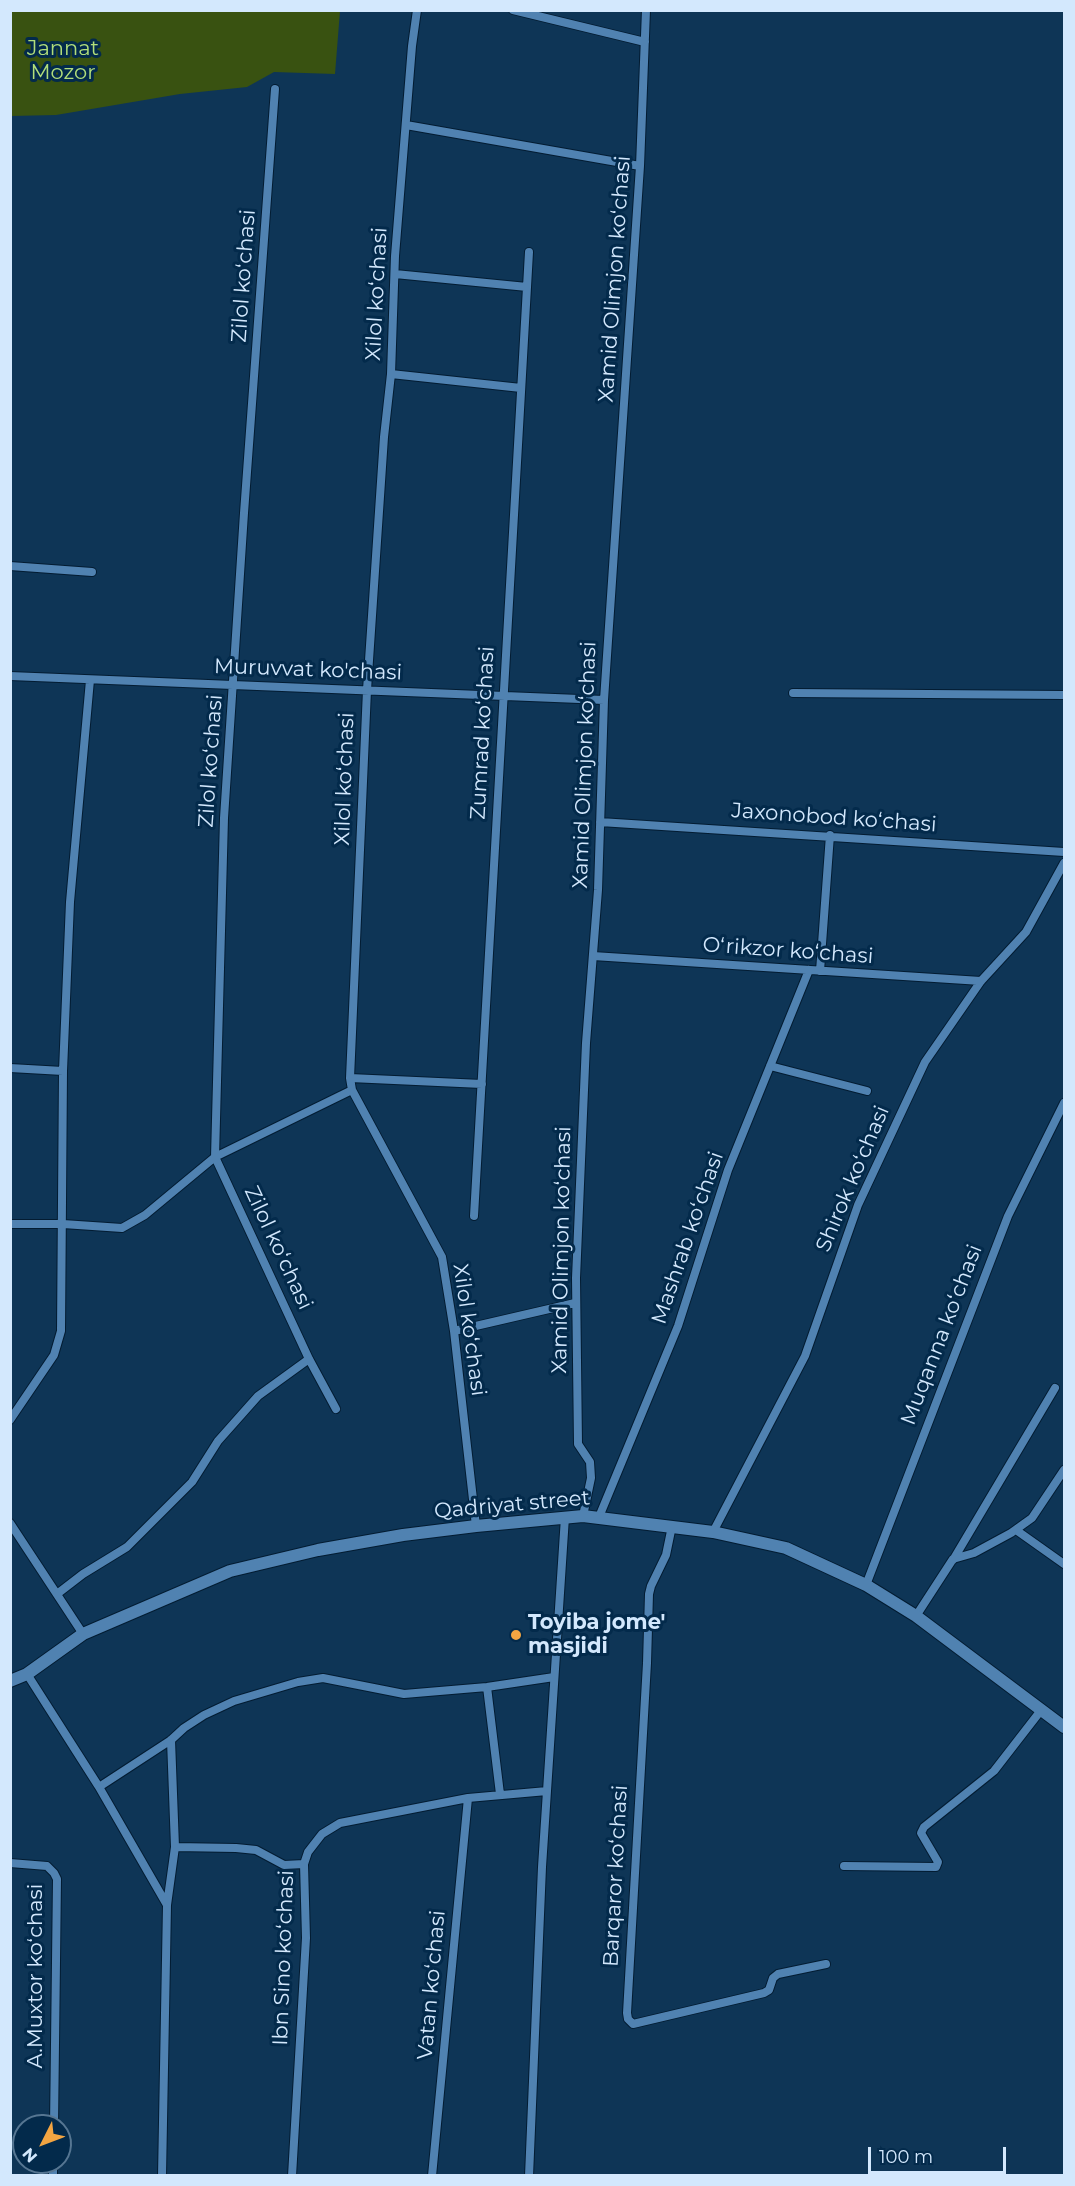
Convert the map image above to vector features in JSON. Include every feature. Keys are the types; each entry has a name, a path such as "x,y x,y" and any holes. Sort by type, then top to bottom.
{"street":[{"name":"Xilol koʻchasi","path":"417,10 395,274 391,374 384,437 367,690 350,1078 352,1090 441,1257 454,1331 476,1526"},
{"path":"513,10 645,42"},
{"name":"Xamid Olimjon koʻchasi","path":"583,1516 591,1478 590,1462 578,1444 575,1302 586,1055 598,890 604,700 640,166 646,10"},
{"name":"Zilol koʻchasi","path":"275,89 224,819 216,1157 309,1359 336,1409"},
{"path":"406,125 640,166"},
{"name":"Zumrad koʻchasi","path":"474,1216 528,252"},
{"path":"395,274 527,287"},
{"path":"391,374 521,388"},
{"path":"10,566 92,572"},
{"name":"Muruvvat ko'chasi","path":"10,676 604,700"},
{"path":"10,1420 54,1355 62,1331 63,1071 70,902 90,680"},
{"path":"793,693 1065,695"},
{"name":"Jaxonobod koʻchasi","path":"600,822 1065,852"},
{"path":"820,970 830,836"},
{"name":"Shirok koʻchasi","path":"713,1532 805,1356 858,1205 925,1062 981,981 1026,932 1065,862"},
{"name":"Oʻrikzor koʻchasi","path":"593,956 981,981"},
{"name":"Mashrab koʻchasi","path":"599,1517 678,1326 728,1170 809,970"},
{"path":"770,1066 867,1091"},
{"path":"10,1068 63,1071"},
{"path":"350,1078 482,1084"},
{"path":"10,1224 63,1224 122,1228 145,1215 216,1157 352,1090"},
{"name":"Muqanna koʻchasi","path":"866,1585 1008,1216 1065,1103"},
{"path":"454,1331 575,1302"},
{"path":"57,1594 82,1574 127,1547 192,1482 218,1441 258,1396 309,1359"},
{"path":"916,1616 951,1563 1055,1388"},
{"path":"951,1563 953,1559 974,1553 1016,1530 1032,1518 1065,1470"},
{"name":"Qadriyat street","path":"10,1681 27,1674 83,1634 230,1571 318,1550 403,1535 583,1516 713,1532 786,1548 866,1585 916,1616 1065,1727"},
{"path":"529,2175 547,1791 565,1517"},
{"path":"10,1523 83,1634"},
{"name":"Barqaror koʻchasi","path":"672,1526 666,1555 649,1594 628,2019 633,2024 764,1993 769,1990 773,1978 778,1974 826,1964"},
{"path":"1016,1530 1065,1564"},
{"path":"27,1674 99,1787 167,1905"},
{"path":"99,1787 171,1740 204,1714 267,1690 323,1678 404,1694 487,1687 554,1677"},
{"path":"487,1687 500,1794"},
{"path":"844,1866 936,1867 938,1862 921,1833 924,1827 994,1771 1042,1710"},
{"path":"162,2175 167,1905 175,1847 171,1740"},
{"name":"Ibn Sino koʻchasi","path":"292,2175 306,1938 304,1864 308,1852 322,1834 340,1823 468,1798 547,1791"},
{"name":"Vatan koʻchasi","path":"432,2175 468,1798"},
{"path":"175,1847 256,1850 284,1865 304,1864"},
{"name":"A.Muxtor koʻchasi","path":"10,1863 47,1866 57,1879 54,2114"}],"green space":[{"name":"Jannat Mozor","path":"10,11 340,11 335,74 274,72 247,87 180,94 56,115 11,116"}],"place":[{"name":"Toyiba jome' masjidi","path":"516,1635"}]}
